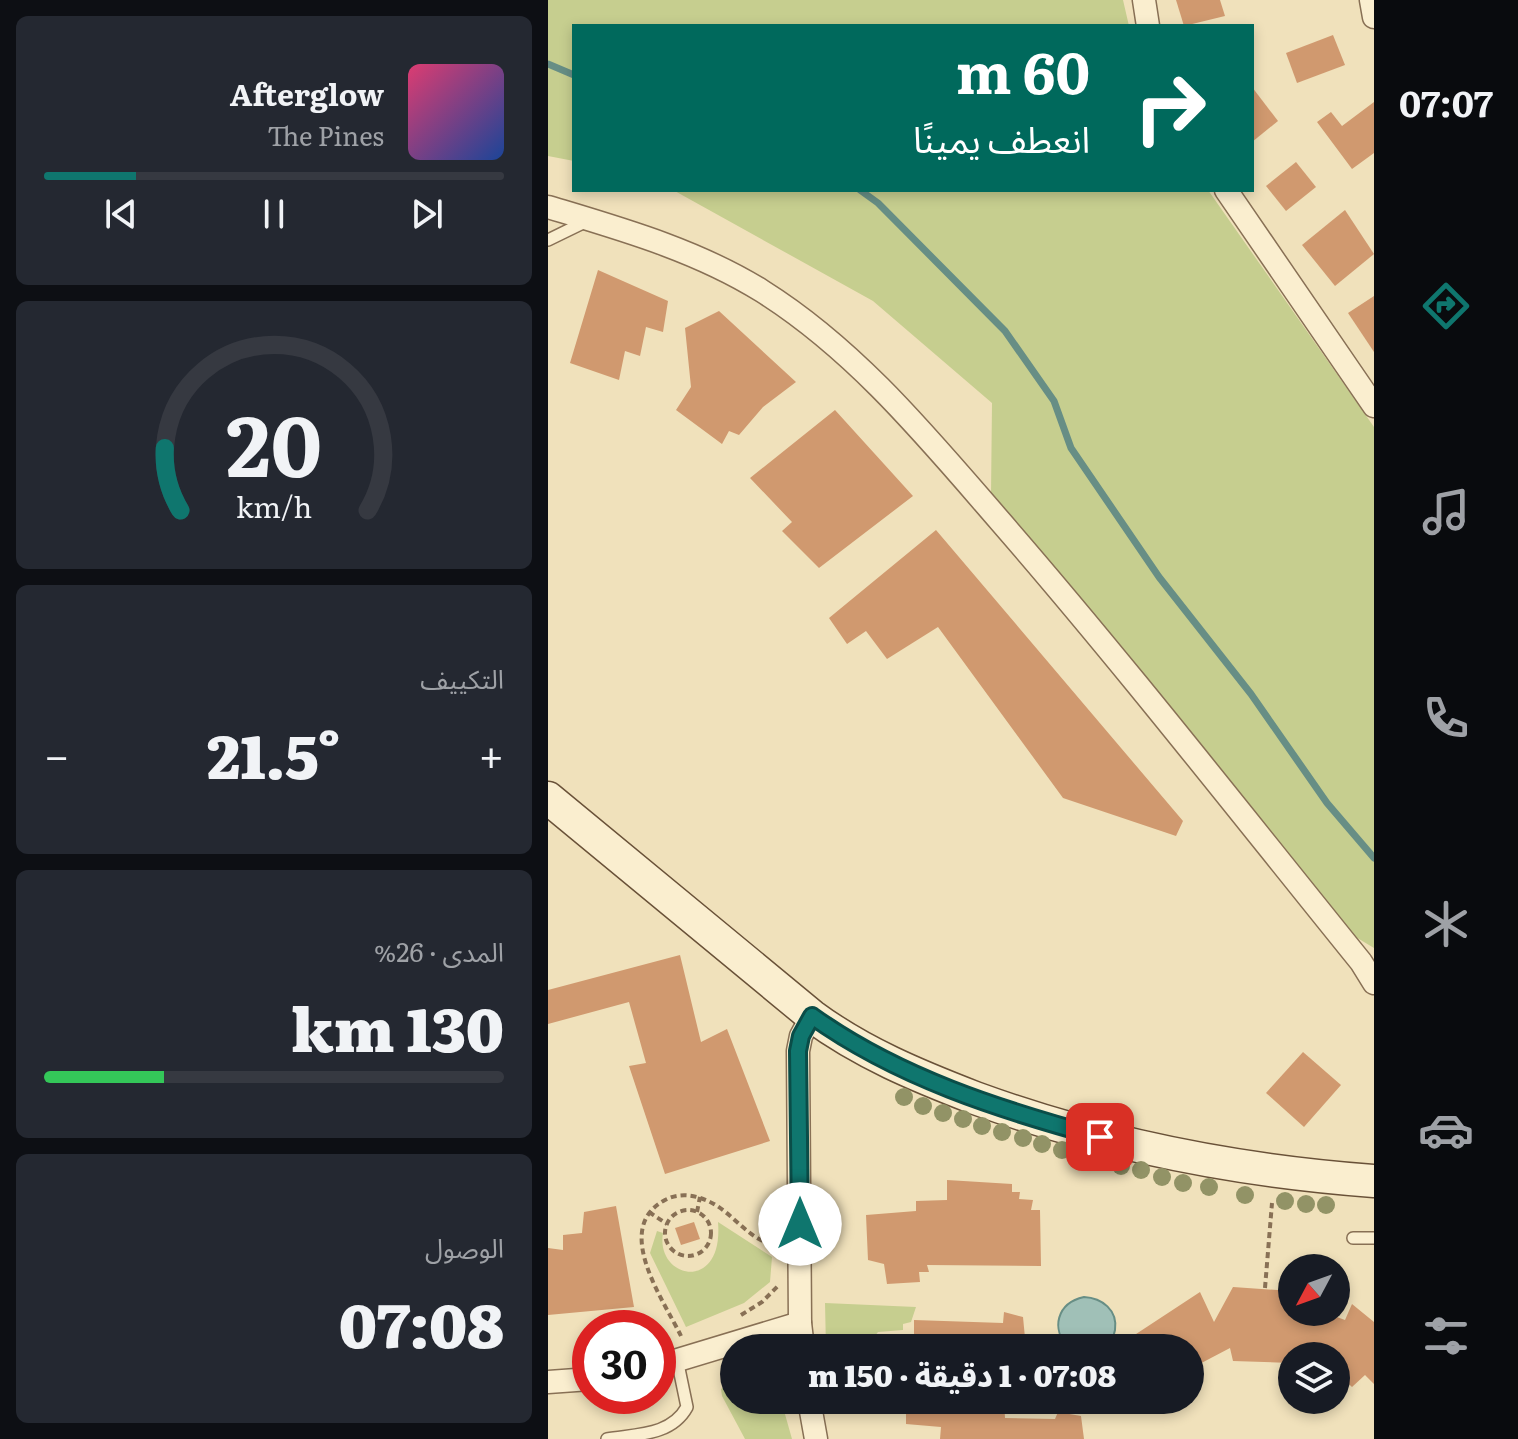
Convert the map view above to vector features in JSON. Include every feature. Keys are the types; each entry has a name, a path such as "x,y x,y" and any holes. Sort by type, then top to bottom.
{"main road":[{"path":"548,798 812,1016 848,1041 908,1072 1015,1113 1070,1129 1231,1166 1374,1181"}],"street":[{"path":"1144,0 1148,24"},
{"path":"1371,0 1374,17"},
{"path":"1227,192 1374,406"},
{"path":"548,207 683,250 761,291 833,345 869,378 917,426 1046,574 1361,962 1374,983"},
{"path":"801,1334 798,1051 801,1036 812,1016"},
{"path":"676,1360 800,1323"},
{"path":"548,1382 572,1380"},
{"path":"812,1414 816,1439"}],"lane":[{"path":"548,240 590,220"},
{"path":"1353,1238 1374,1238"},
{"path":"607,1439 669,1428 687,1407 676,1381"}],"path":[{"path":"681,1336 639,1250 644,1218 649,1212 670,1198 700,1197 761,1240 782,1245"},
{"path":"697,1212 700,1197"},
{"path":"1265,1288 1272,1203"},
{"path":"649,1212 667,1224"},
{"path":"680,1212 697,1212 706,1220 710,1230 705,1247 696,1254 684,1256 674,1251 666,1241 667,1224 680,1212"},
{"path":"782,1255 783,1222 800,1224"},
{"path":"733,1319 762,1302 779,1284 782,1275"},
{"path":"676,1337 691,1333"}],"green space":[{"path":"548,0 1123,0 1129,24 572,24 572,161 548,156"},
{"path":"677,192 1209,192 1374,427 1374,948 1354,936 991,495 992,403 873,301"},
{"path":"718,1222 772,1257 770,1282 744,1303 686,1327 650,1253 657,1231 663,1233 663,1249 678,1269 690,1272 701,1269 711,1261 717,1245"},
{"path":"825,1303 916,1307 911,1322 903,1324 903,1330 876,1334 826,1334"},
{"path":"732,1414 785,1414 792,1439 745,1439"}],"water":[{"path":"1084,1297 1107,1306 1114,1317 1114,1334 1060,1334 1058,1325 1062,1311"}],"building":[{"path":"1176,0 1220,0 1225,16 1183,24"},
{"path":"1333,35 1345,65 1297,83 1286,53"},
{"path":"1254,90 1278,121 1254,140"},
{"path":"1374,102 1374,153 1352,169 1317,122 1331,112 1342,126"},
{"path":"1296,162 1316,187 1286,211 1266,186"},
{"path":"1345,210 1374,254 1335,286 1302,245"},
{"path":"598,270 668,301 663,332 646,327 640,356 625,351 619,380 570,363"},
{"path":"1374,296 1374,352 1348,313"},
{"path":"719,311 796,382 763,407 739,435 729,431 722,444 676,410 691,387 685,328"},
{"path":"835,410 913,496 819,568 782,531 792,522 750,478"},
{"path":"936,530 1183,821 1176,836 1063,798 938,627 887,659 866,631 847,644 829,618"},
{"path":"680,955 701,1042 727,1029 770,1141 665,1174 629,1066 646,1063 629,1002 548,1024 548,990"},
{"path":"1303,1052 1341,1085 1304,1127 1266,1093"},
{"path":"947,1180 1012,1184 1012,1192 1020,1192 1019,1199 1033,1200 1031,1210 1040,1210 1041,1266 927,1265 929,1272 919,1272 920,1282 887,1284 884,1264 868,1260 866,1215 916,1211 916,1201 947,1200"},
{"path":"616,1206 634,1307 572,1310 572,1313 548,1315 548,1248 563,1250 563,1235 582,1233 584,1212"},
{"path":"694,1222 700,1239 681,1245 675,1228"},
{"path":"1233,1287 1278,1290 1278,1326 1350,1326 1352,1304 1374,1322 1374,1384 1365,1375 1352,1387 1350,1385 1350,1342 1278,1342 1278,1363 1233,1361 1230,1348 1204,1362 1204,1334 1136,1334 1200,1292 1214,1322"},
{"path":"1004,1312 1023,1317 1025,1334 914,1334 914,1320 1003,1323"},
{"path":"906,1414 1005,1414 1005,1418 1055,1419 1057,1414 1070,1414 1081,1416 1084,1439 940,1439 941,1427 906,1424"}],"waterway":[{"path":"548,64 572,74"},
{"path":"863,192 878,203 1005,331 1054,401 1071,448 1159,577 1251,694 1327,803 1374,858"}],"route":[{"path":"800,1224 798,1051 801,1036 812,1016 848,1041 908,1072 1015,1113 1100,1137"}]}
